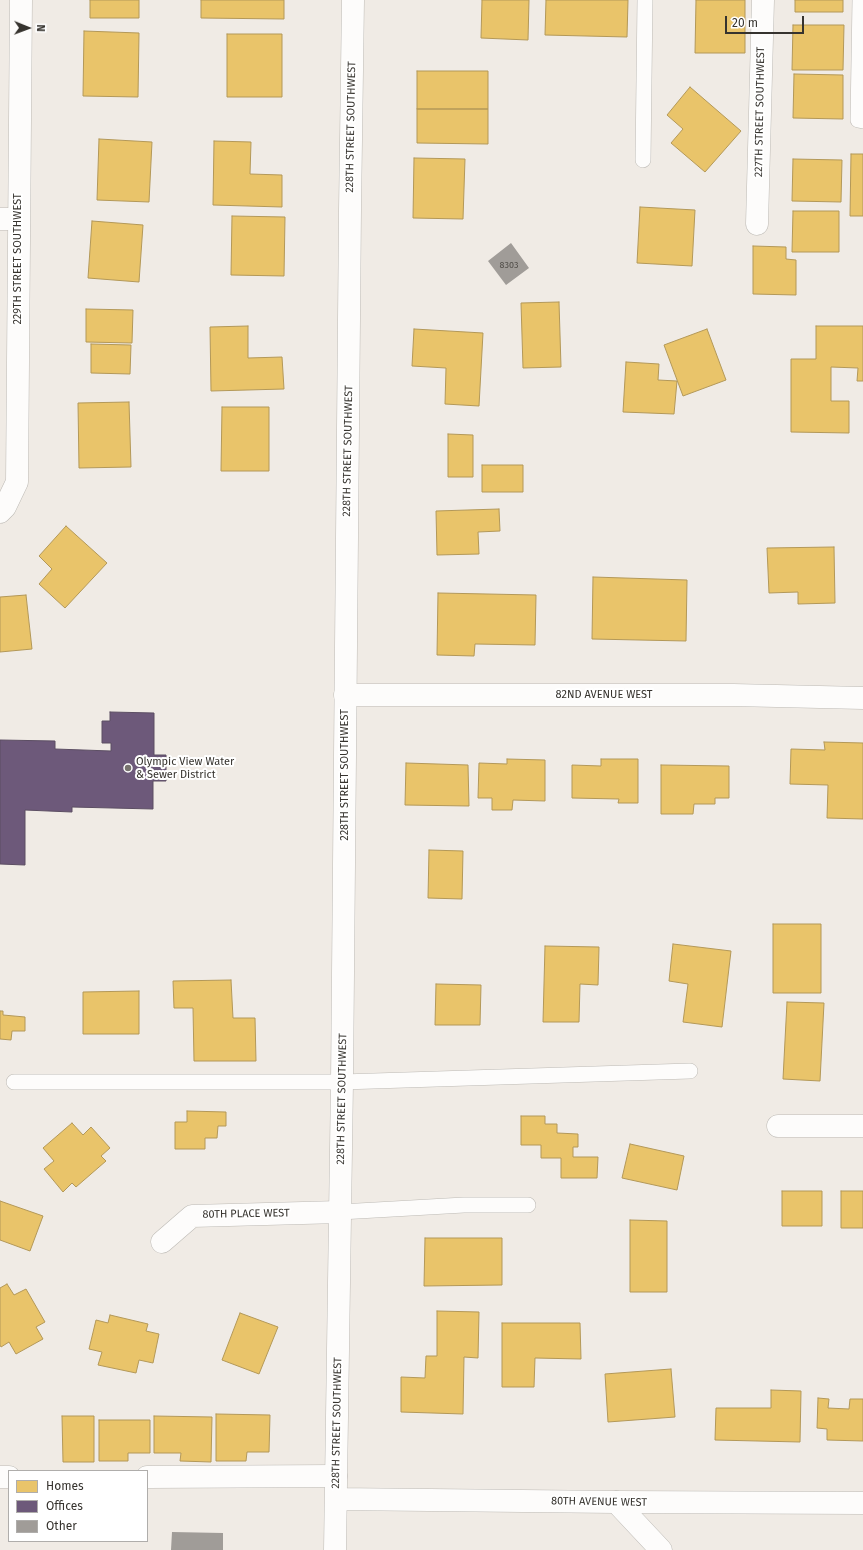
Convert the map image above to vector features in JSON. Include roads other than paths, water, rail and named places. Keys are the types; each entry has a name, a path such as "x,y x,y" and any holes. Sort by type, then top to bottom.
{"street":[{"name":"229TH STREET SOUTHWEST","path":"0,512 5,507 18,482 9,219 21,0"},
{"name":"228TH STREET SOUTHWEST","path":"335,1550 342,1082 353,0"},
{"name":"227TH STREET SOUTHWEST","path":"757,224 762,0"},
{"name":"82ND AVENUE WEST","path":"345,695 733,695 863,698"},
{"path":"778,1126 863,1126"},
{"name":"80TH PLACE WEST","path":"162,1242 192,1216 340,1212"},
{"path":"148,1477 336,1476"},
{"name":"80TH AVENUE WEST","path":"336,1499 863,1503"},
{"path":"616,1502 661,1550"}],"lane":[{"path":"643,160 645,0"},
{"path":"860,0 858,120 863,120"},
{"path":"14,1082 342,1082 690,1071"},
{"path":"340,1212 464,1205 528,1204"}],"place":[{"name":"Olympic View Water & Sewer District","path":"128,768"}]}
